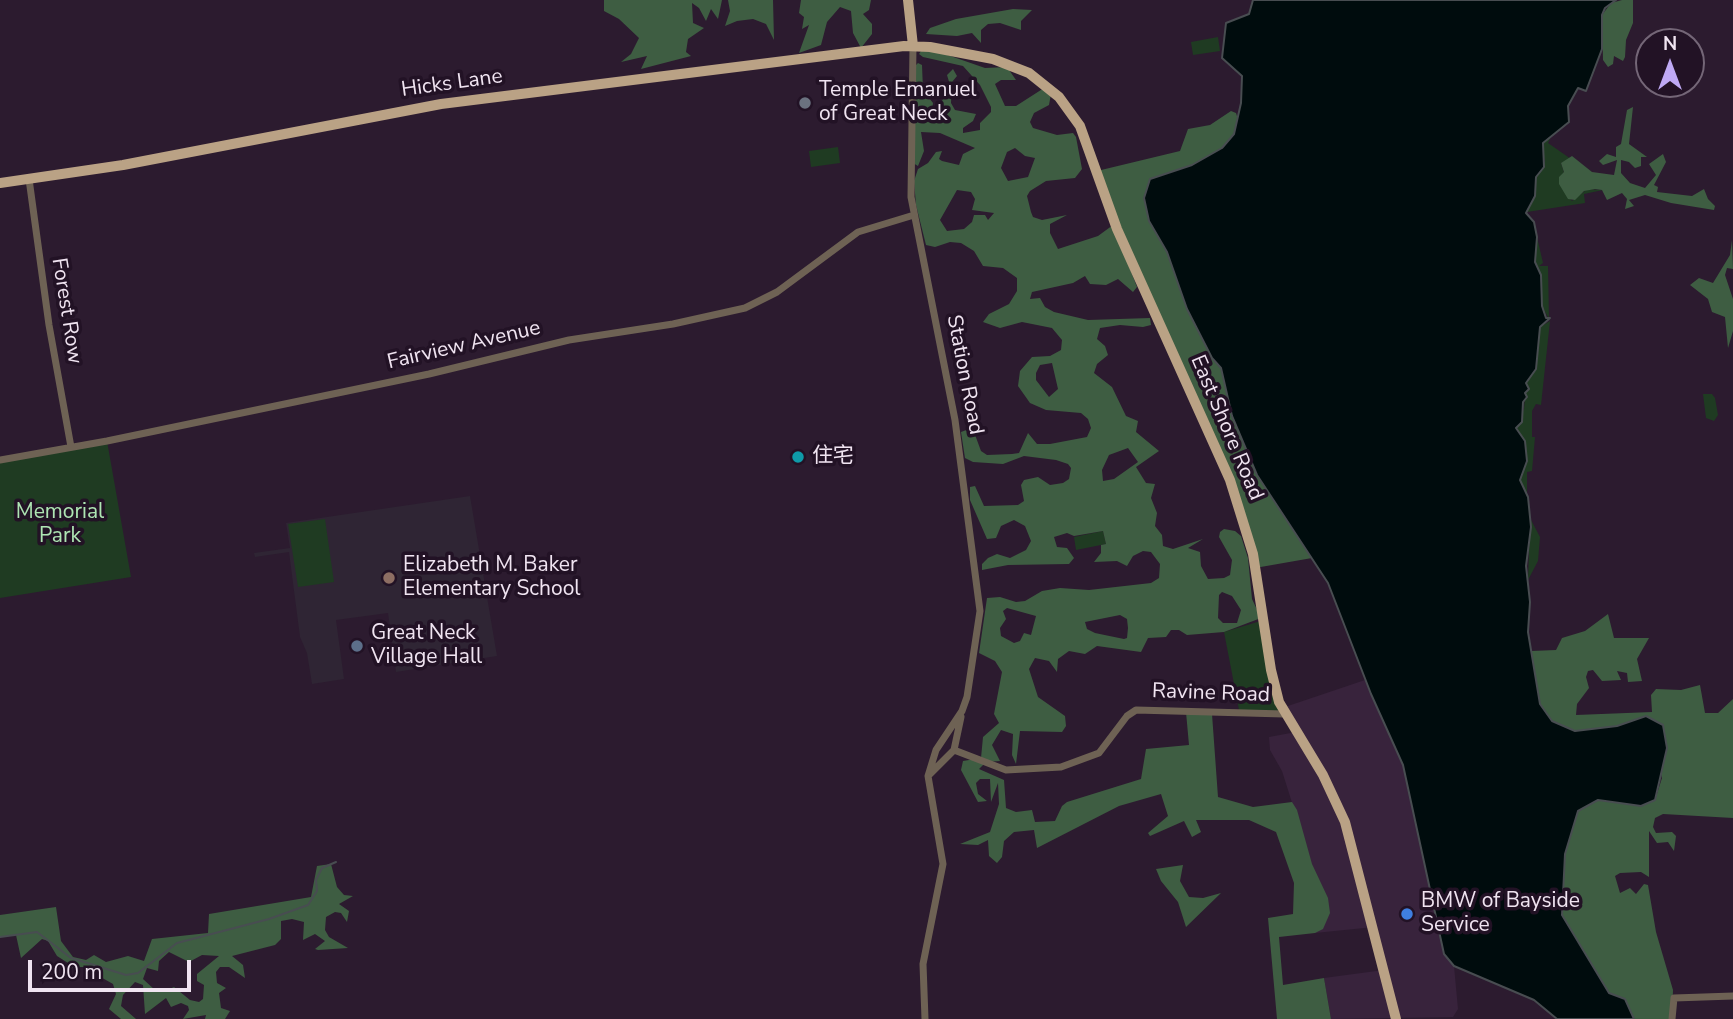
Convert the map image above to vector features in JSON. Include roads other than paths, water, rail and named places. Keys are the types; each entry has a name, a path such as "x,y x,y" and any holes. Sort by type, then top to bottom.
{"main road":[{"path":"908,0 913,46"},
{"name":"Hicks Lane","path":"0,183 123,165 442,104 913,46"},
{"name":"East Shore Road","path":"913,46 993,59 1019,68 1059,97 1080,126 1117,229 1239,504 1258,582 1271,670 1284,714 1323,775 1345,822 1396,1019"}],"street":[{"name":"Station Road","path":"913,46 909,142 914,215 955,420 980,608 954,750"},
{"name":"Forest Row","path":"29,179 49,325 71,447"},
{"name":"Fairview Avenue","path":"0,460 478,363 569,340 673,324 745,307 777,292 859,232 914,215"},
{"name":"Ravine Road","path":"954,750 1006,770 1062,767 1085,761 1099,753 1127,716 1136,710 1284,714"},
{"name":"Station Road","path":"928,776 936,750 962,711"},
{"path":"925,1019 923,964 943,864 928,776 954,750"},
{"path":"1672,1019 1674,998 1733,996"}],"waterway":[{"path":"0,937 37,932 71,958 126,975 138,973 177,943 269,919 308,905 317,891 316,880 322,868 336,862"}],"place":[{"name":"Temple Emanuel of Great Neck","path":"805,103"},
{"name":"住宅","path":"798,457"},
{"name":"Elizabeth M. Baker Elementary School","path":"389,578"},
{"name":"Great Neck Village Hall","path":"357,646"},
{"name":"BMW of Bayside Service","path":"1407,914"}],"park label":[{"name":"Memorial Park","path":"60,525"}]}
